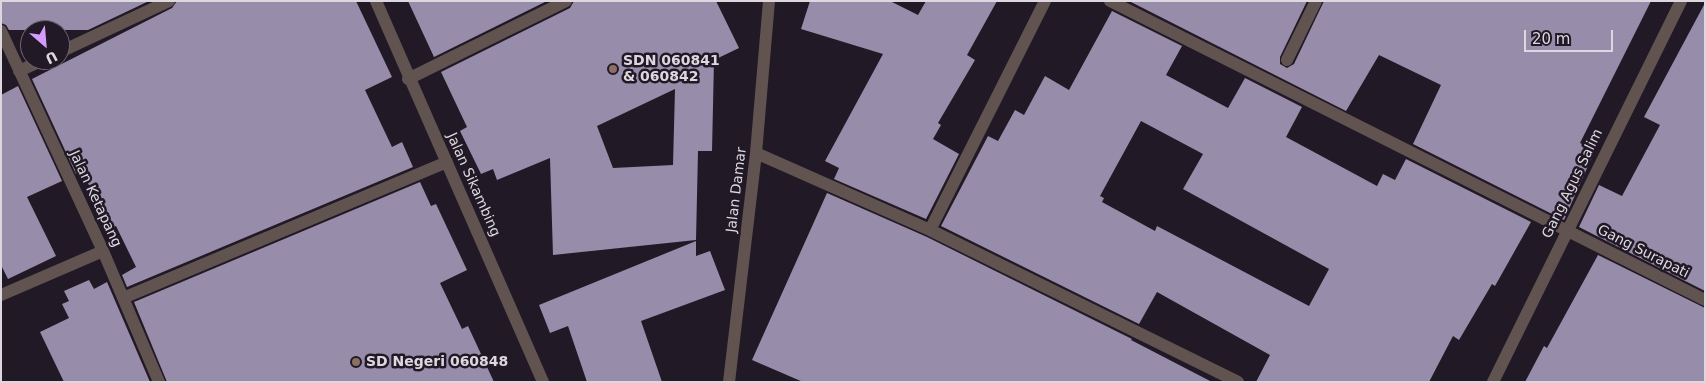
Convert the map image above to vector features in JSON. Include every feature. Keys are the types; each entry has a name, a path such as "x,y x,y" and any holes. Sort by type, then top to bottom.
{"street":[{"path":"70,47 169,1"},
{"name":"Jalan Sikambing","path":"376,1 408,79 447,162 543,382"},
{"path":"408,79 566,1"},
{"name":"Jalan Damar","path":"729,382 756,153 769,1"},
{"path":"930,230 1045,1"},
{"name":"Gang Surapati","path":"1110,1 1705,300"},
{"path":"1287,60 1316,1"},
{"name":"Gang Agus Salim","path":"1493,382 1681,1"},
{"name":"Jalan Ketapang","path":"1,31 103,251 159,382"},
{"path":"756,153 930,230 1238,382"},
{"path":"123,298 447,162"},
{"path":"1,295 103,251"}],"building":[{"path":"1,1 149,1 88,30 70,30 70,20 20,20 20,30 9,30 6,25 1,23"},
{"path":"177,1 356,1 392,77 365,90 392,147 402,142 413,167 127,287 122,275 136,267 116,226 110,228 82,171 76,174 32,79 50,70 70,70 70,60 172,8"},
{"path":"408,1 547,1 434,57"},
{"path":"574,1 716,1 739,48 714,60 712,151 698,151 696,240 553,255 550,158 497,180 493,169 481,174 460,131 467,127 441,72 570,8","holes":["675,89 673,165 613,168 597,126"]},
{"path":"810,1 890,1 918,15 926,1 997,1 967,55 975,60 938,123 941,125 933,139 959,154 926,219 834,179 839,168 825,161 883,54 801,29"},
{"path":"1129,1 1307,1 1280,57 1280,64 1287,68 1294,64 1324,1 1651,1 1580,143 1595,150 1564,220 1413,144 1441,85 1379,55 1346,111"},
{"path":"1705,3 1705,291 1579,227 1599,185 1622,196 1660,125 1644,117"},
{"path":"1112,11 1182,46 1166,75 1228,108 1245,78 1302,107 1286,137 1377,186 1383,174 1395,180 1406,159 1531,222 1495,286 1492,284 1459,340 1453,336 1429,382 1256,382 1270,355 1157,292 1139,324 941,226 988,136 998,141 1015,110 1024,115 1045,76 1069,90","holes":["1141,121 1203,154 1183,189 1329,269 1309,306 1157,226 1155,231 1102,202 1104,198 1100,196"]},
{"path":"18,86 62,181 27,197 56,256 8,279 1,265 1,95"},
{"path":"420,182 431,206 436,204 467,270 440,283 462,329 468,326 494,382 167,382 134,302"},
{"path":"827,193 927,237 1132,339 1212,382 803,382 752,360"},
{"path":"696,241 696,256 710,251 725,290 641,321 662,382 587,382 568,326 550,333 539,305"},
{"path":"1598,255 1705,308 1705,382 1525,382 1544,346 1547,348"},
{"path":"89,280 94,289 107,282 150,382 64,382 40,332 69,318 62,304 69,301 64,291"}],"place":[{"name":"SDN 060841 & 060842","path":"613,69"},
{"name":"SD Negeri 060848","path":"356,362"}]}
